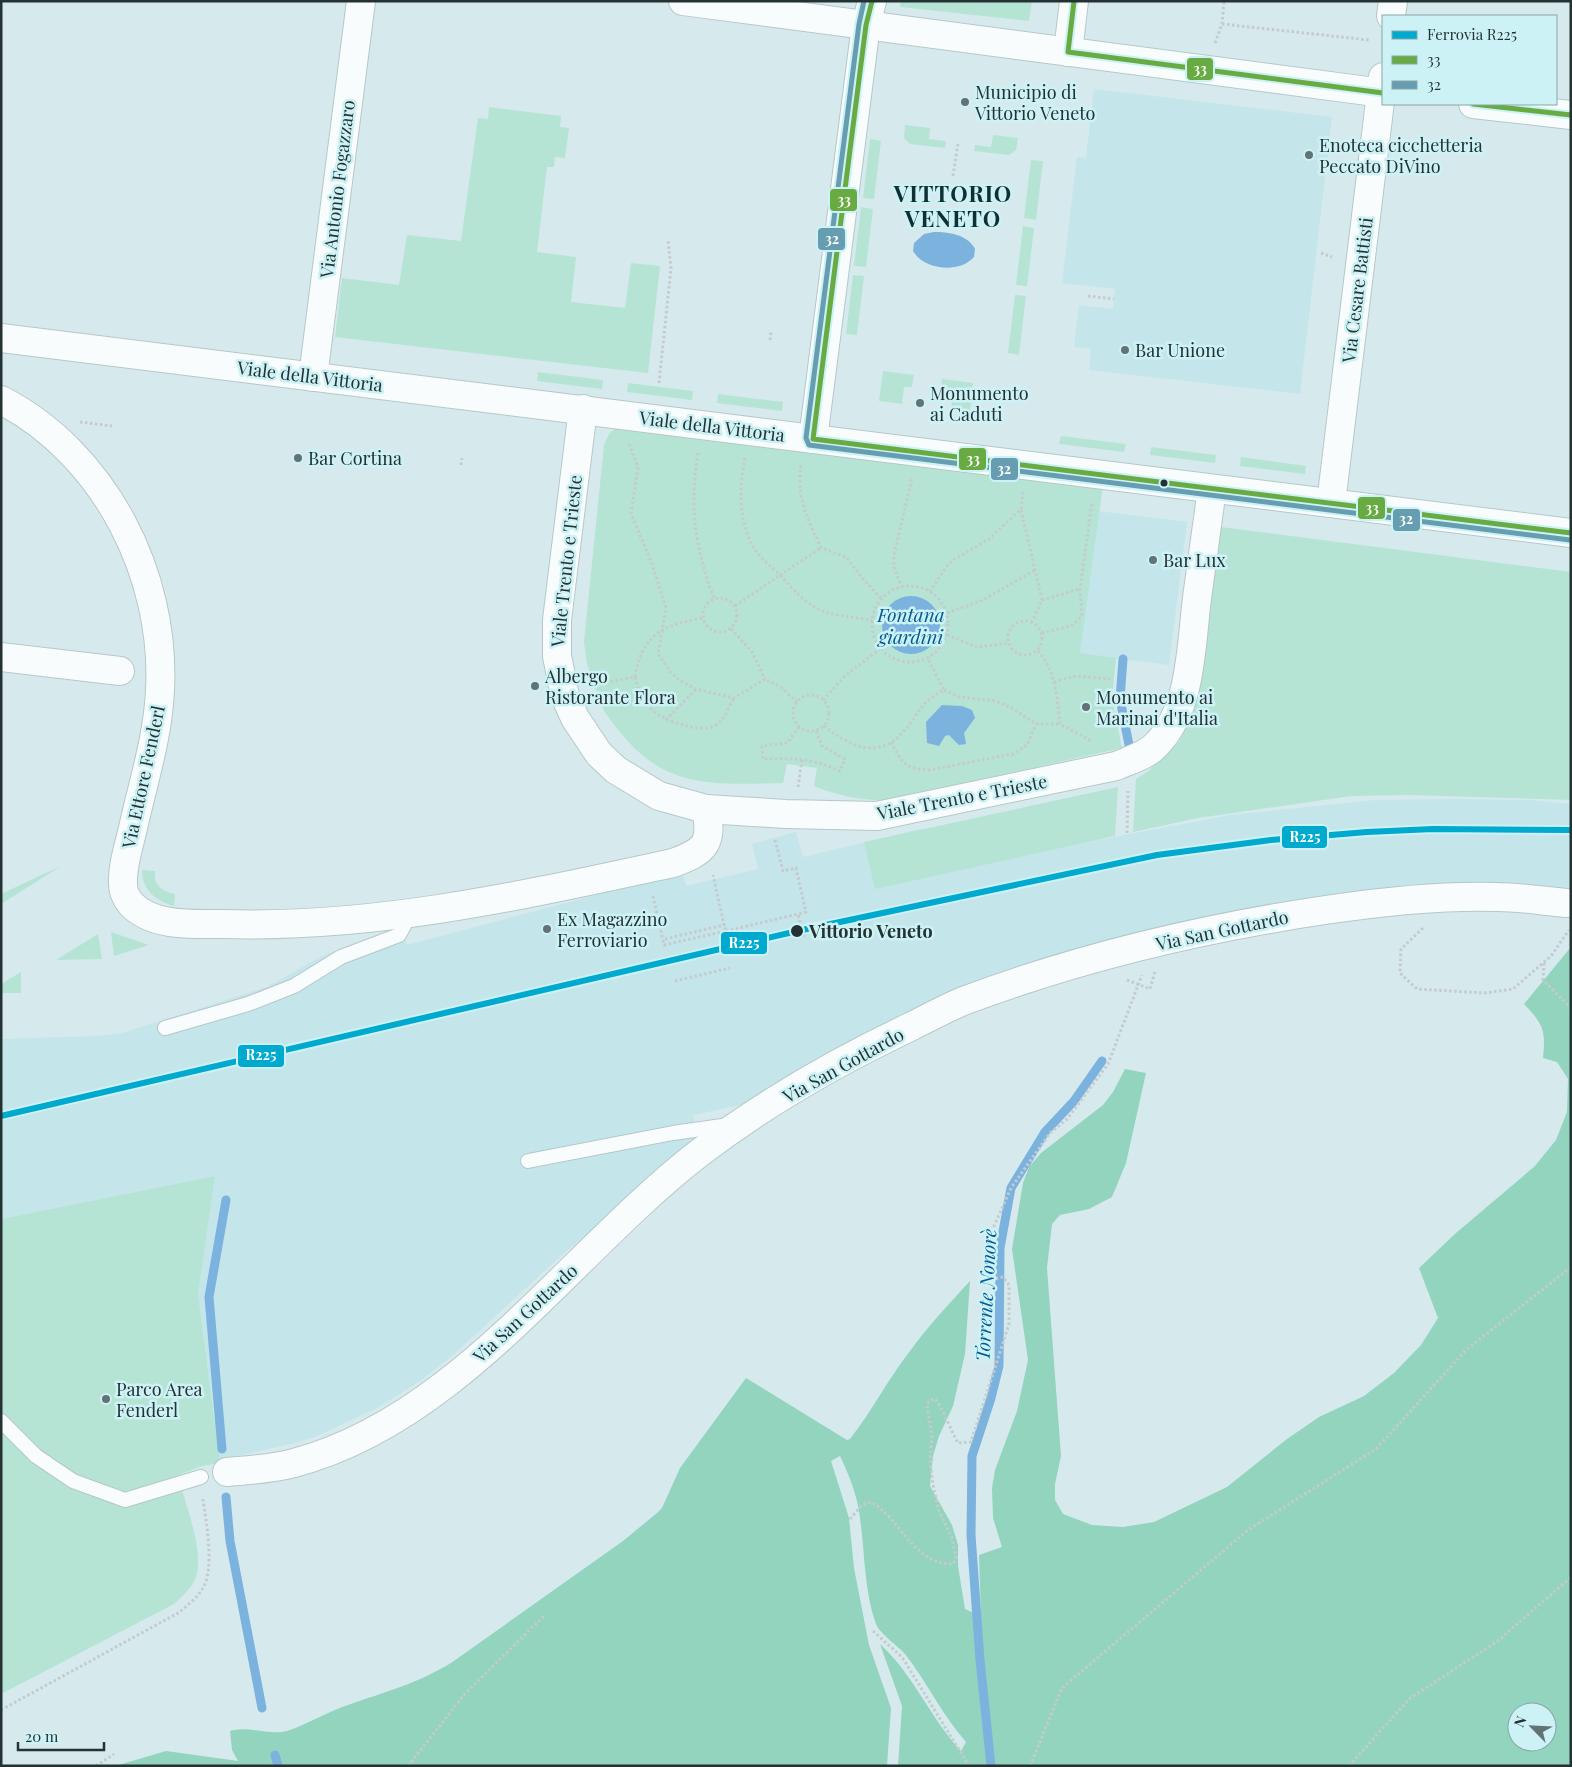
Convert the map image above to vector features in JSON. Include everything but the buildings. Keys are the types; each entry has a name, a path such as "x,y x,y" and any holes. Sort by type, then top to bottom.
{"street":[{"name":"Via Antonio Fogazzaro","path":"313,377 361,1"},
{"path":"683,1 814,18 869,13 1068,52 1382,87"},
{"path":"1068,52 1074,1"},
{"path":"1391,15 1393,1"},
{"path":"813,439 869,13"},
{"name":"Via Cesare Battisti","path":"1330,503 1382,95"},
{"path":"1482,105 1571,115"},
{"name":"Viale della Vittoria","path":"1,338 1571,533"},
{"name":"Via Ettore Fenderl","path":"1,400 44,426 80,460 101,488 130,538 151,596 158,626 160,692 155,733 128,852 123,882 124,894 138,910 164,921 182,923 276,926 403,915"},
{"name":"Viale Trento e Trieste","path":"583,409 557,620 557,656 565,696 586,737 599,754 616,770 659,796 706,809 786,814 877,816 1116,766 1155,747 1167,732 1176,716 1187,677 1212,489"},
{"path":"1,657 120,671"},
{"path":"403,915 526,894 647,869 687,858 705,845 710,830 706,809"},
{"name":"Via San Gottardo","path":"214,1475 293,1464 333,1450 409,1412 481,1355 678,1172 742,1123 877,1042 964,1001 1069,966 1194,934 1285,916 1348,907 1447,897 1498,896 1566,903"}],"lane":[{"path":"164,1028 248,1004 294,986 341,957 398,935 405,924 403,915"},
{"path":"528,1161 673,1133 742,1123"},
{"path":"1,1421 36,1456 73,1481 125,1500 214,1475"}],"path":[{"path":"1214,48 1222,24 1224,1"},
{"path":"1222,24 1369,40"},
{"path":"953,176 958,143"},
{"path":"659,383 671,268 668,240"},
{"path":"1320,253 1332,257"},
{"path":"1088,296 1114,299"},
{"path":"770,340 771,332"},
{"path":"74,421 112,426"},
{"path":"629,444 638,467 631,514 651,562 666,608 658,654 662,662 679,680 696,689 734,698"},
{"path":"698,452 692,503 696,540 714,599"},
{"path":"745,457 741,492 747,534 755,551 814,609 830,615 872,620"},
{"path":"461,465 462,458"},
{"path":"801,464 799,492 805,515 821,548 846,557 882,599"},
{"path":"902,588 894,567 894,554 913,478"},
{"path":"1024,491 1021,509 1042,600 1032,622"},
{"path":"1042,633 1066,628 1082,616 1080,589 1092,498"},
{"path":"930,592 946,567 954,560 990,539 1021,509"},
{"path":"734,606 821,548"},
{"path":"947,613 983,600 1035,570"},
{"path":"917,587 930,592 945,609 949,627 947,635 938,651 928,659 904,662 894,659 881,648 873,632 872,620 882,599 890,592 902,588 917,587"},
{"path":"1042,600 1080,589"},
{"path":"714,599 727,600 734,606 738,615 731,629 724,632 714,632 708,628 703,618 704,609 714,599"},
{"path":"703,618 663,629 649,638 645,645 638,658 634,677 644,701 652,711 666,720 704,728 715,726 722,720 734,698 765,679"},
{"path":"1022,621 1032,622 1038,626 1042,633 1042,642 1038,651 1032,655 1020,655 1011,648 1009,632 1016,623 1022,621"},
{"path":"731,629 752,652 765,679 782,688 797,702"},
{"path":"947,635 976,647 1009,642"},
{"path":"823,700 846,675 881,648"},
{"path":"1038,651 1045,658 1054,682 1060,724"},
{"path":"928,659 944,690 960,697 996,702 1012,708 1036,724 1060,724 1071,730"},
{"path":"1054,682 1076,676 1110,679"},
{"path":"593,684 634,677"},
{"path":"666,720 696,689"},
{"path":"824,726 842,740 853,745 875,748 891,742 906,730 920,706 944,690"},
{"path":"810,695 823,700 828,709 824,726 816,730 806,731 799,727 792,715 797,702 810,695"},
{"path":"891,742 901,761 906,766 916,770 929,770 1013,754 1027,745 1036,724"},
{"path":"799,727 787,742 762,746 763,759 787,757 818,761 840,771 845,759 822,746 816,730"},
{"path":"1127,833 1128,789"},
{"path":"647,869 664,945 806,912 796,868 782,872 774,838"},
{"path":"716,890 726,931"},
{"path":"798,914 804,937"},
{"path":"1427,924 1401,949 1400,973 1417,989 1485,994 1514,989 1544,963 1567,935"},
{"path":"665,938 724,925"},
{"path":"1544,963 1543,980 1571,1008"},
{"path":"675,981 730,968"},
{"path":"850,1519 862,1505 871,1502 890,1516 912,1545 927,1557 942,1564 953,1564 956,1558 952,1538 939,1511 933,1485 930,1460 932,1436 926,1405 930,1400 935,1399 958,1443 971,1442 1009,1324 1009,1285 1003,1277 994,1279 989,1276 990,1235 1012,1188 1050,1133 1067,1119 1108,1064 1139,985"},
{"path":"1030,1766 1062,1688 1248,1530 1376,1449 1466,1350 1571,1267"},
{"path":"1,1710 178,1613 192,1602 203,1588 209,1572 214,1475"},
{"path":"1349,1766 1409,1700 1499,1640 1571,1577"},
{"path":"408,1766 464,1695 545,1615"},
{"path":"873,1631 902,1657 969,1766"},
{"path":"96,1766 114,1754"}],"shaded area":[{"path":"1094,89 1332,117 1300,394 1089,370 1091,349 1074,347 1079,305 1113,309 1115,289 1062,283 1077,157 1086,158"},
{"path":"1098,511 1187,522 1169,665 1079,654"},
{"path":"1375,800 1531,800 1571,804 1571,893 1405,892 903,1019 813,1061 745,1104 693,1115 699,1137 561,1256 453,1355 423,1379 379,1407 315,1437 295,1443 237,1456 220,1463 198,1294 215,1176 1,1219 1,1039 96,1036 122,1033 267,987 324,955 402,926 407,945 600,894 683,875 686,886 758,869 752,844 796,832 803,857 920,829 1046,850 1230,815"}],"green space":[{"path":"901,1 1032,1 1029,21 900,7"},
{"path":"489,107 561,116 560,127 569,128 565,158 555,157 554,167 547,167 537,252 576,257 571,302 625,308 631,263 660,266 648,373 335,337 342,278 399,285 407,235 461,241 478,118 488,119"},
{"path":"905,125 930,128 929,139 946,141 945,148 910,144 904,138"},
{"path":"993,135 1018,138 1016,150 1009,155 974,151 975,145 991,147"},
{"path":"870,139 881,141 874,199 863,198"},
{"path":"1031,160 1043,161 1036,220 1024,218"},
{"path":"861,207 873,209 866,267 854,266"},
{"path":"1023,226 1034,228 1027,286 1016,285"},
{"path":"853,275 864,276 857,335 846,334"},
{"path":"1015,295 1026,296 1019,355 1008,353"},
{"path":"883,371 914,375 912,387 904,387 902,404 879,401"},
{"path":"538,372 603,380 602,389 537,381"},
{"path":"942,379 973,383 970,413 951,411 953,390 941,388"},
{"path":"628,383 693,391 692,400 627,392"},
{"path":"718,394 783,402 782,411 717,403"},
{"path":"616,428 1103,485 1080,653 1116,658 1112,699 1122,748 889,800 870,800 852,797 816,787 814,785 817,768 787,764 783,783 753,784 703,781 681,777 661,768 642,755 623,736 604,711 601,704 604,702 601,695 598,695 587,664 584,642 604,445 609,434"},
{"path":"1061,436 1126,444 1124,452 1059,444"},
{"path":"1151,447 1216,455 1215,463 1150,455"},
{"path":"1241,457 1306,466 1305,474 1240,466"},
{"path":"1221,527 1571,572 1571,800 1408,795 1351,796 1198,818 1133,832 1136,779 1147,772 1179,742 1189,722 1203,663"},
{"path":"1118,787 1115,836 875,889 864,842"},
{"path":"61,866 1,904 1,894"},
{"path":"142,870 155,871 159,887 175,894 174,906 161,901 151,894 144,883"},
{"path":"111,932 149,945 114,956"},
{"path":"98,934 102,959 56,960"},
{"path":"1571,947 1571,1766 898,1766 902,1706 880,1644 903,1669 940,1725 961,1751 966,1742 949,1721 905,1654 876,1624 867,1585 859,1510 850,1478 840,1456 831,1461 849,1518 854,1568 869,1645 891,1708 887,1766 115,1766 166,1751 238,1761 232,1750 230,1731 244,1729 273,1732 287,1731 340,1708 438,1671 623,1541 657,1513 662,1508 680,1468 746,1378 847,1440 850,1439 917,1342 970,1281 965,1354 953,1406 939,1436 933,1456 930,1486 952,1525 958,1545 958,1566 965,1609 981,1616 979,1555 1002,1547 993,1518 992,1488 995,1470 1017,1411 1028,1360 1012,1249 1023,1183 1029,1167 1041,1153 1103,1105 1113,1092 1125,1069 1146,1073 1126,1163 1112,1197 1089,1209 1060,1215 1052,1224 1047,1268 1061,1456 1055,1484 1055,1500 1063,1514 1092,1525 1123,1527 1154,1522 1227,1487 1287,1439 1319,1417 1364,1396 1394,1373 1421,1345 1438,1318 1419,1268 1456,1233 1535,1166 1556,1140 1567,1112 1568,1079 1557,1062 1543,1058 1544,1041 1542,1028 1524,1004"},
{"path":"21,972 21,993 1,993 1,984"},
{"name":"Parco Area Fenderl","path":"215,1176 198,1294 220,1463 202,1466 178,1475 196,1541 198,1567 196,1577 189,1588 174,1604 1,1694 1,1219"}],"water":[{"path":"934,232 951,233 967,240 975,249 974,257 960,266 951,268 933,266 925,262 913,251 914,243 924,234"},
{"name":"Fontana giardini","path":"911,596 927,601 935,609 940,625 935,641 927,649 911,654 895,649 887,641 882,625 887,609 895,601"},
{"path":"942,705 962,706 972,710 975,718 964,733 966,744 959,745 949,735 945,736 939,746 927,743 926,722"}],"waterway":[{"path":"1123,659 1120,699 1129,745"},
{"name":"Torrente Nonorè","path":"991,1766 980,1660 971,1535 972,1456 991,1398 999,1366 1000,1248 1011,1188 1045,1132 1074,1101 1102,1061"},
{"path":"222,1449 209,1297 226,1200"},
{"path":"226,1497 230,1541 262,1708"},
{"path":"275,1755 278,1766"}],"rail line":[{"name":"R225","path":"1,1116 802,930 1157,855 1271,840 1367,832 1433,829 1571,830"}],"transit line":[{"name":"32","path":"864,1 859,24 806,438 809,445 1570,540"},
{"name":"33","path":"872,1 866,25 813,439 1571,533"},
{"name":"33","path":"1074,1 1068,52 1382,93"},
{"name":"33","path":"1482,105 1571,115"}],"place":[{"name":"Municipio di Vittorio Veneto","path":"965,102"},
{"name":"Enoteca cicchetteria Peccato DiVino","path":"1309,155"},
{"name":"Bar Unione","path":"1125,350"},
{"name":"Monumento ai Caduti","path":"920,403"},
{"name":"Bar Cortina","path":"298,458"},
{"name":"Bar Lux","path":"1153,560"},
{"name":"Albergo Ristorante Flora","path":"535,686"},
{"name":"Monumento ai Marinai d'Italia","path":"1086,707"},
{"name":"Ex Magazzino Ferroviario","path":"547,929"},
{"name":"Vittorio Veneto","path":"797,931"},
{"name":"Parco Area Fenderl","path":"106,1399"}],"district":[{"name":"VITTORIO VENETO","path":"953,206"}]}
